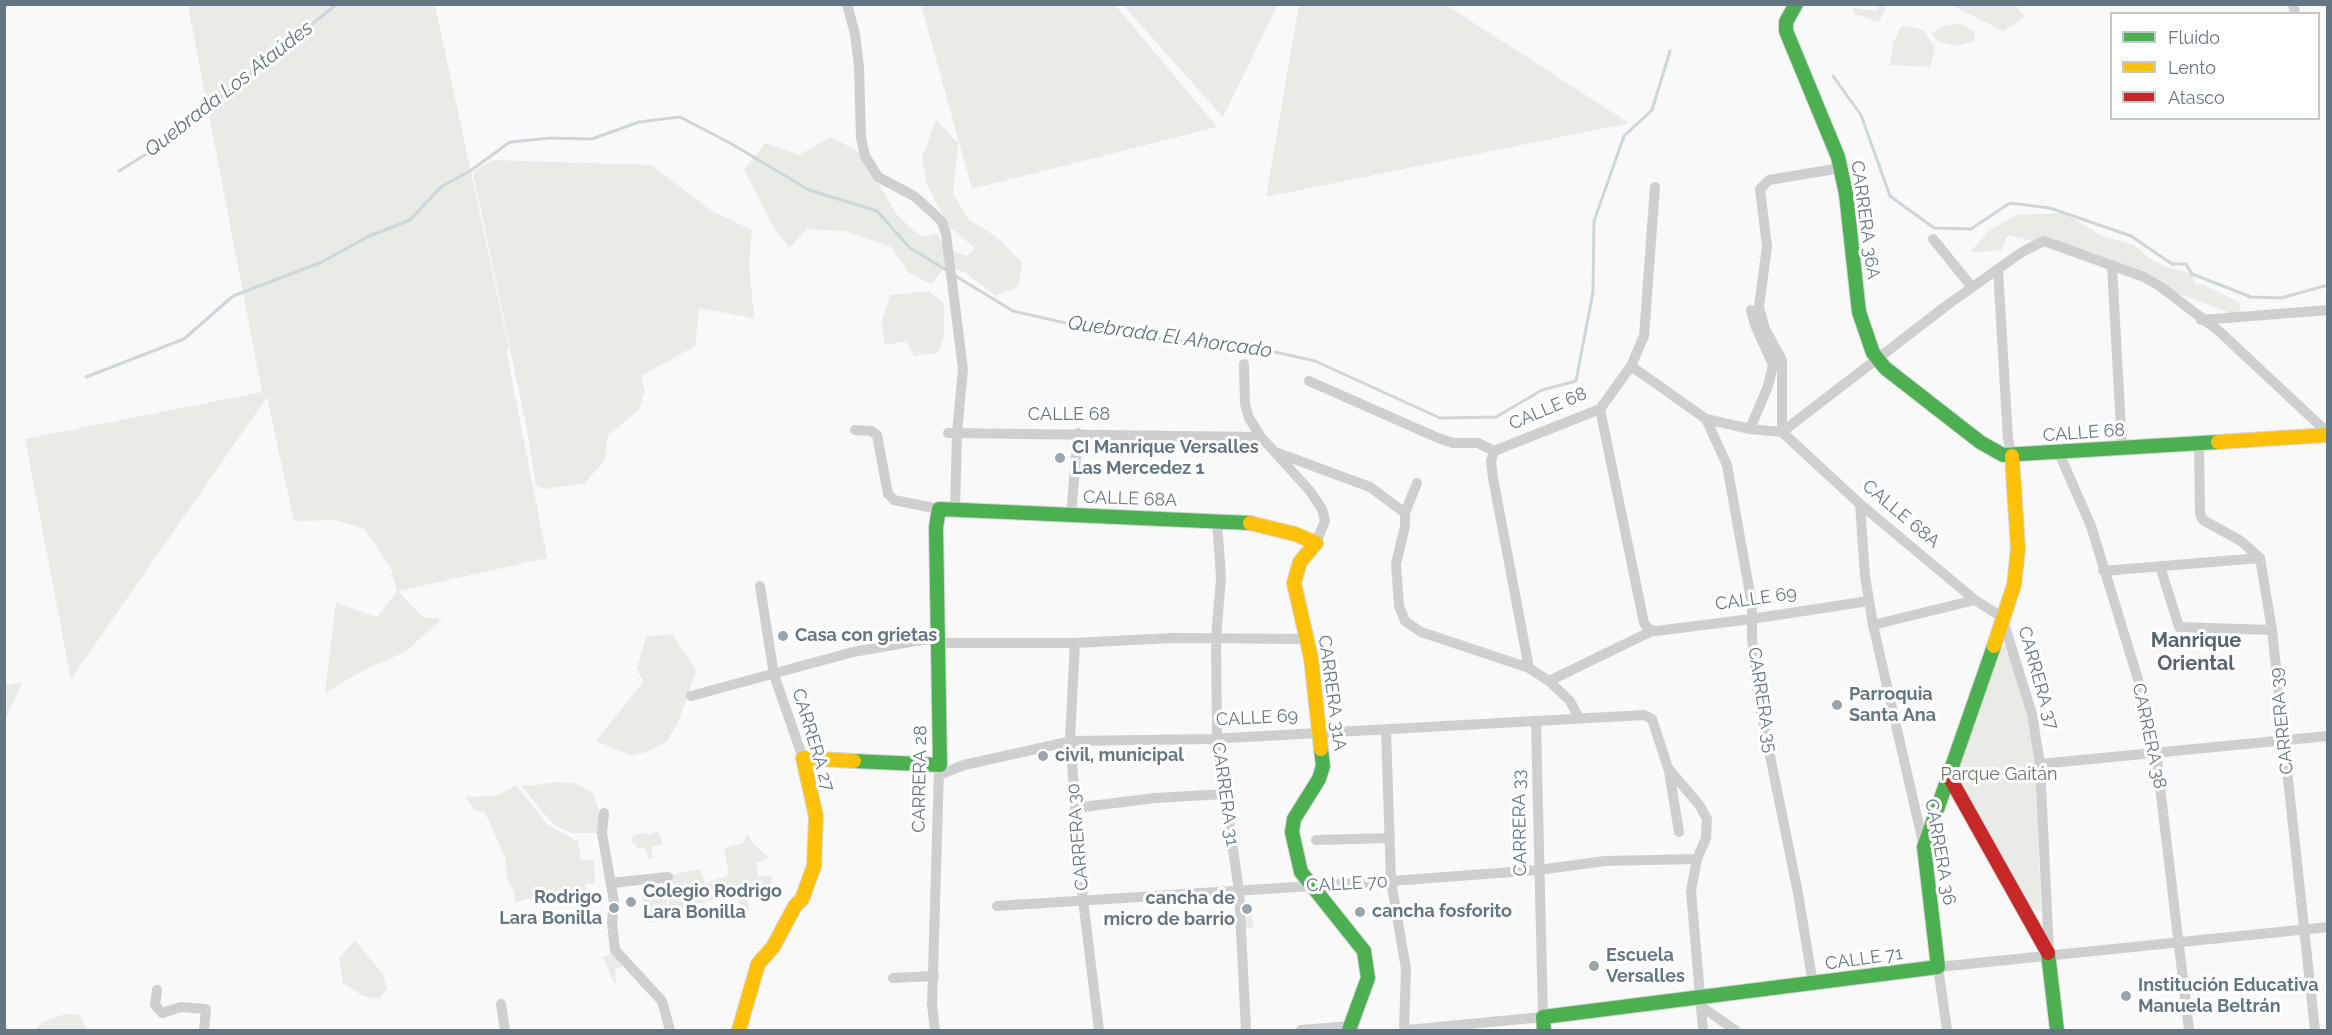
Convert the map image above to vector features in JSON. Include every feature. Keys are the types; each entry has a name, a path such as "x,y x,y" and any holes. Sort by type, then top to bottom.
{"street":[{"path":"847,4 860,67 861,138 865,156 878,177 914,196 942,222 954,279 963,369 953,433 955,510"},
{"name":"CARRERA 36A","path":"1796,4 1786,22 1786,31 1841,168 1859,312 1876,358"},
{"path":"1782,432 1782,360 1765,329 1759,307 1767,246 1760,189 1769,180 1841,168"},
{"name":"CALLE 68","path":"1494,451 1600,409 1631,366 1644,336 1655,187"},
{"path":"1933,239 1972,287"},
{"path":"1631,366 1706,419 1750,429 1782,432 1972,287 2022,252 2044,241 2144,277 2161,287 2255,363 2328,434"},
{"path":"2112,265 2122,448"},
{"name":"CARRERA 37","path":"1998,270 2018,549 2014,585 2002,617 2032,714 2040,764 2049,955 2057,1030"},
{"path":"1750,429 1768,386 1773,365 1765,341 1755,325 1751,310"},
{"path":"2201,320 2328,310"},
{"name":"CALLE 68","path":"1876,358 1885,368 1980,442 1998,453 2012,456 2328,434"},
{"name":"CARRERA 31A","path":"1244,364 1245,404 1249,418 1261,437 1310,491 1322,509 1325,521 1316,543 1300,562 1294,583 1308,639 1323,766 1319,779 1294,819 1292,832 1296,856 1309,885 1342,922 1366,958 1368,978 1350,1028"},
{"path":"1309,381 1438,438 1453,443 1479,443 1494,451 1491,461 1493,478 1528,668"},
{"path":"1600,409 1644,623 1651,630"},
{"name":"CARRERA 35","path":"1706,419 1727,465 1752,605 1751,619 1759,702 1798,892 1813,984"},
{"name":"CALLE 68A","path":"855,430 871,431 877,435 888,494 894,500 939,509 1267,525 1316,543"},
{"name":"CALLE 68A","path":"1782,432 1860,504 1975,600 2002,617"},
{"name":"CALLE 68","path":"953,433 1261,437"},
{"path":"1071,515 1078,433"},
{"path":"2199,443 2200,514 2203,520 2241,541 2260,558"},
{"path":"1275,452 1370,487 1405,513"},
{"name":"CARRERA 38","path":"2059,453 2091,526 2103,572 2145,702 2156,753 2189,1030"},
{"path":"1417,483 1405,513 1405,526 1396,564 1399,606 1405,621 1421,632 1528,668 1549,681 1570,701 1579,718"},
{"name":"CARRERA 36","path":"1860,504 1873,625 1924,847 1947,1030"},
{"name":"CARRERA 28","path":"935,1030 932,1005 939,770 936,527 939,509"},
{"name":"CARRERA 31","path":"1216,521 1221,578 1216,638 1217,738 1239,891 1246,1030"},
{"path":"2103,572 2260,558"},
{"name":"CARRERA 39","path":"2260,558 2272,630 2285,740 2315,1030"},
{"path":"2160,566 2180,627 2272,630"},
{"name":"CARRERA 27","path":"739,1030 758,964 773,947 795,906 802,899 814,866 816,816 803,758 774,675 760,586"},
{"path":"1873,625 1975,600"},
{"name":"CALLE 69","path":"1549,681 1651,630 1751,619 1869,601"},
{"path":"1924,847 1950,778 2002,617"},
{"path":"691,696 853,652 939,640 1075,643 1172,638 1308,639"},
{"name":"CARRERA 30","path":"1075,643 1070,741 1083,900 1099,1030"},
{"name":"CALLE 69","path":"803,758 939,770 1070,741 1217,738 1536,723 1579,718 1644,715 1652,719 1668,768"},
{"name":"CARRERA 33","path":"1536,723 1544,1024"},
{"path":"1386,730 1391,882 1406,969 1405,1030"},
{"path":"2040,764 2328,736"},
{"path":"1668,768 1679,832"},
{"path":"1668,768 1700,806 1707,819 1706,838 1697,859 1691,891 1703,1030"},
{"name":"CARRERA 37","path":"1950,778 2049,955"},
{"path":"1075,808 1155,798 1226,794"},
{"path":"604,813 602,833 611,883 615,950 662,1001 670,1030"},
{"path":"1316,840 1389,838"},
{"name":"CALLE 70","path":"997,906 1309,885 1391,882 1539,870 1605,861 1697,859"},
{"path":"611,883 668,877"},
{"name":"CALLE 71","path":"1405,1030 1544,1024 1938,967 2328,927"},
{"path":"893,978 934,976"},
{"path":"157,990 155,1005 162,1013 181,1007 206,1009 204,1030"},
{"path":"1701,1002 1735,1030"},
{"path":"501,1004 505,1030"},
{"path":"1301,1030 1350,1028"}],"green space":[{"path":"1949,4 2015,5 2025,17 2003,31"},
{"path":"188,5 435,5 509,349 506,350 547,558 398,591 424,618 443,618 405,652 364,670 325,693 336,603 377,617 397,591 391,569 365,529 336,520 294,521 267,397 71,679 25,439 262,392"},
{"path":"921,5 1115,5 1217,127 972,189"},
{"path":"1123,5 1278,5 1223,117"},
{"path":"1299,5 1446,5 1629,123 1266,197"},
{"path":"1878,5 1887,5 1879,22 1854,14 1853,8 1877,11"},
{"path":"1960,23 1974,32 1975,41 1958,46 1940,42 1930,34 1944,26"},
{"path":"1902,25 1923,30 1935,47 1930,67 1890,65 1893,43"},
{"path":"936,120 958,143 953,193 968,219 998,238 1022,263 1019,286 996,296 967,274 947,265 931,284 909,273 891,247 845,231 807,229 789,248 773,226 744,170 765,143 799,155 831,137 858,151 898,216 921,237 938,234 945,249 967,256 975,248 949,227 927,185 922,157"},
{"path":"493,160 651,165 712,211 752,230 749,264 754,318 699,308 695,346 641,376 645,391 639,410 608,435 605,460 585,483 545,489 536,486 526,425 473,172"},
{"path":"2065,213 2102,236 2134,245 2150,259 2166,267 2192,274 2196,285 2202,284 2239,302 2242,317 2037,242 2008,235 2001,251 1970,252 1990,230 2016,215"},
{"path":"929,291 944,304 944,335 938,353 914,356 906,341 885,345 882,321 890,295"},
{"path":"672,634 696,671 679,720 667,741 649,751 632,756 596,741 643,682 637,668 646,637"},
{"name":"Parque Gaitán","path":"2006,644 2026,689 2041,779 2038,832 2041,913 2018,898 1950,778 1986,666"},
{"path":"22,683 5,720 5,685"},
{"path":"574,783 593,793 599,812 598,833 571,833 553,824 521,785"},
{"path":"516,785 548,825 578,841 581,860 594,860 595,883 585,884 586,904 526,899 515,903 514,891 508,881 505,857 491,825 484,812 476,811 465,797 497,796"},
{"path":"657,830 663,844 651,847 653,858 649,859 645,847 636,849 636,843 632,843 631,837 643,833 651,835"},
{"path":"747,833 754,844 769,858 756,863 758,876 772,876 771,884 751,888 752,894 747,898 750,910 742,910 736,894 681,908 684,920 668,921 670,875 700,869 705,883 729,875 724,848 743,843"},
{"path":"666,879 667,921 643,922 642,881"},
{"name":"cancha de micro de barrio","path":"1242,902 1251,902 1253,928 1243,928"},
{"path":"355,941 383,974 387,989 379,999 363,996 343,983 339,957"},
{"path":"615,952 626,965 615,970 616,987 604,959 600,958"},
{"path":"65,1014 79,1015 88,1030 35,1030 41,1023"}],"waterway":[{"name":"Quebrada Los Ataúdes","path":"119,171 164,143 337,4"},
{"name":"Quebrada El Ahorcado","path":"954,275 1013,311 1109,333 1266,350 1315,361 1440,418 1496,417 1542,390 1576,381 1593,292 1594,221 1624,136 1652,110 1670,51"},
{"name":"Quebrada El Ahorcado","path":"1833,76 1861,115 1890,196 1934,228 1971,229 2010,203 2050,208 2131,236 2172,264 2186,264 2192,274 2251,297 2281,298 2328,285"},
{"name":"Quebrada El Ahorcado","path":"86,377 184,339 233,296 322,262 367,237 410,220 441,187 470,171 510,142 551,138 592,139 639,122 680,117 730,143 809,190 877,211 910,248 948,271"}],"traffic: fast":[{"path":"1796,4 1786,22 1786,31 1838,157 1846,194 1859,312 1873,353 1885,368 1980,442 2003,455 2218,442"},
{"path":"854,761 940,765 936,527 939,509 1250,523"},
{"path":"1544,1030 1543,1017 1938,967 1924,847 1994,646"},
{"path":"1321,749 1323,766 1319,779 1294,819 1292,832 1301,872 1364,951 1368,978 1349,1030"},
{"path":"2048,953 2057,1030"}],"traffic: slow":[{"path":"2218,442 2328,435"},
{"path":"1994,646 2014,585 2018,549 2012,456"},
{"path":"1250,523 1295,534 1316,543 1300,562 1294,583 1311,658 1321,749"},
{"path":"739,1030 758,964 773,947 795,906 802,899 814,866 816,816 803,758 854,761"}],"traffic: jam":[{"path":"1950,778 2048,953"}],"place":[{"name":"CI Manrique Versalles Las Mercedez 1","path":"1060,458"},
{"name":"Casa con grietas","path":"783,636"},
{"name":"Parroquia Santa Ana","path":"1837,705"},
{"name":"civil, municipal","path":"1043,756"},
{"name":"Colegio Rodrigo Lara Bonilla","path":"631,902"},
{"name":"Rodrigo Lara Bonilla","path":"614,908"},
{"name":"cancha de micro de barrio","path":"1247,909"},
{"name":"cancha fosforito","path":"1360,912"},
{"name":"Escuela Versalles","path":"1594,966"},
{"name":"Institución Educativa Manuela Beltrán","path":"2126,996"}],"district":[{"name":"Manrique Oriental","path":"2196,652"}]}
